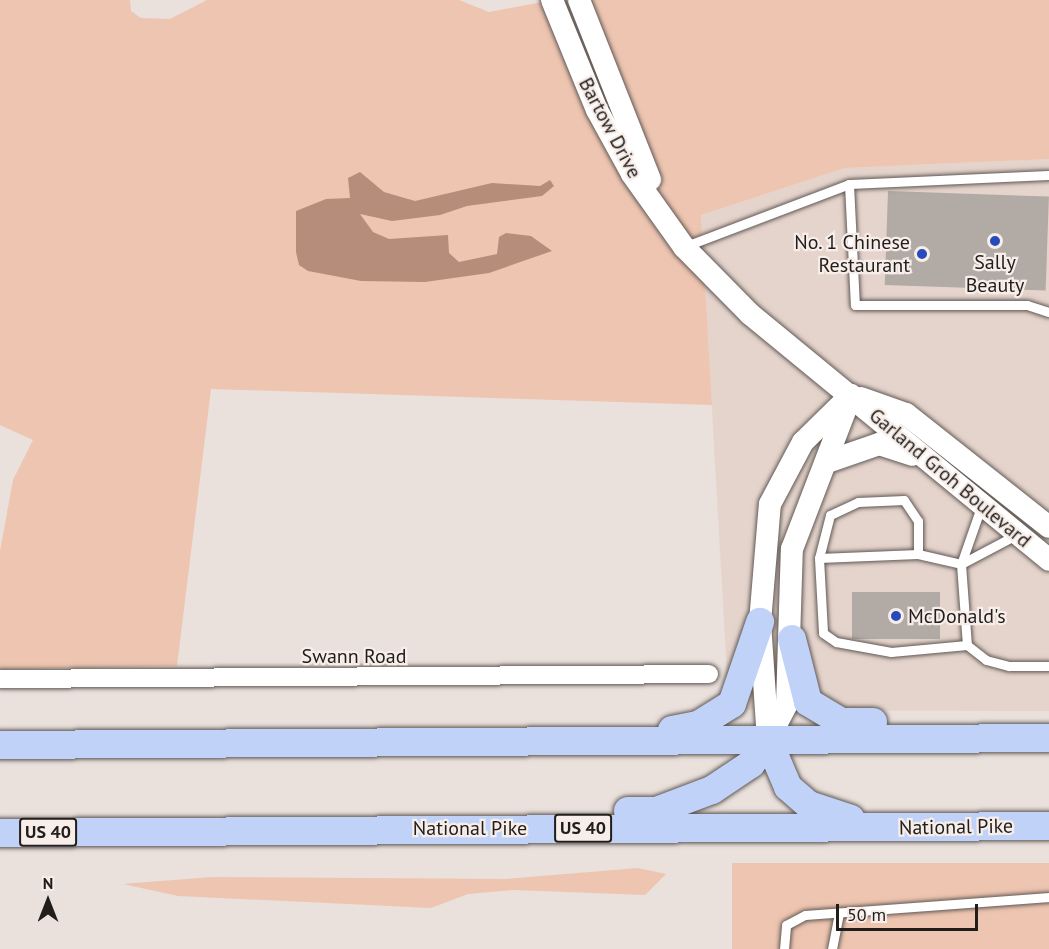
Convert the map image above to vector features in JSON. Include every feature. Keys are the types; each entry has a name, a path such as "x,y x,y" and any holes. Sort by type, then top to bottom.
{"main road":[{"path":"611,740 718,717 739,689 760,622"},
{"path":"792,639 808,702 841,722 1049,722"},
{"path":"0,745 1049,738"},
{"path":"768,740 788,787 808,805 889,827"},
{"path":"389,828 408,816 656,811 736,776 768,740"},
{"name":"National Pike","path":"0,832 1049,826"}],"street":[{"name":"Bartow Drive","path":"552,0 597,110 632,174 684,248 750,314 851,395"},
{"name":"Bartow Drive","path":"579,0 643,165 684,248"},
{"name":"Garland Groh Boulevard","path":"851,395 921,459 1049,560"},
{"name":"Garland Groh Boulevard","path":"768,740 787,704 792,639 792,549 851,395"},
{"name":"Garland Groh Boulevard","path":"851,395 906,414 1049,527"},
{"name":"Garland Groh Boulevard","path":"768,740 760,622 770,504 803,442 851,395"},
{"path":"827,462 879,444 921,459"},
{"name":"Swann Road","path":"0,679 709,675"}],"lane":[{"path":"684,248 730,225 849,184 1049,175"},
{"path":"849,184 855,305 1027,305 1049,312"},
{"path":"918,554 918,521 904,500 858,502 830,515 819,558 823,633 836,642 891,652 967,645 986,660 1009,666 1049,666"},
{"path":"967,645 961,564 981,507"},
{"path":"819,558 918,554 961,564 1016,535"},
{"path":"784,949 783,934 794,918 1049,897"},
{"path":"832,949 839,913"}],"shaded area":[{"path":"0,0 130,0 131,11 141,18 170,19 207,0 459,0 489,12 553,0 1049,0 1049,159 845,168 701,215 712,405 211,389 177,666 0,669 0,551 13,480 33,440 0,425"},
{"path":"1049,159 1049,711 729,710 701,215 845,168"},
{"path":"360,172 384,192 415,201 492,183 540,186 550,180 554,186 542,196 467,206 440,215 392,221 360,214 373,232 389,239 448,235 449,253 459,262 497,254 499,237 506,233 531,236 552,251 489,273 425,282 361,281 308,271 299,265 296,252 296,211 326,199 350,198 348,178"},
{"path":"732,863 1049,863 1049,949 732,949"},
{"path":"638,868 666,874 645,895 514,890 468,894 431,908 178,896 123,884 212,877 506,879"}],"building":[{"path":"888,191 1049,197 1046,291 885,285"},
{"name":"McDonald's","path":"852,592 940,592 940,639 852,639"}],"place":[{"name":"Sally Beauty","path":"995,241"},
{"name":"No. 1 Chinese Restaurant","path":"922,254"},
{"name":"McDonald's","path":"896,616"}]}
